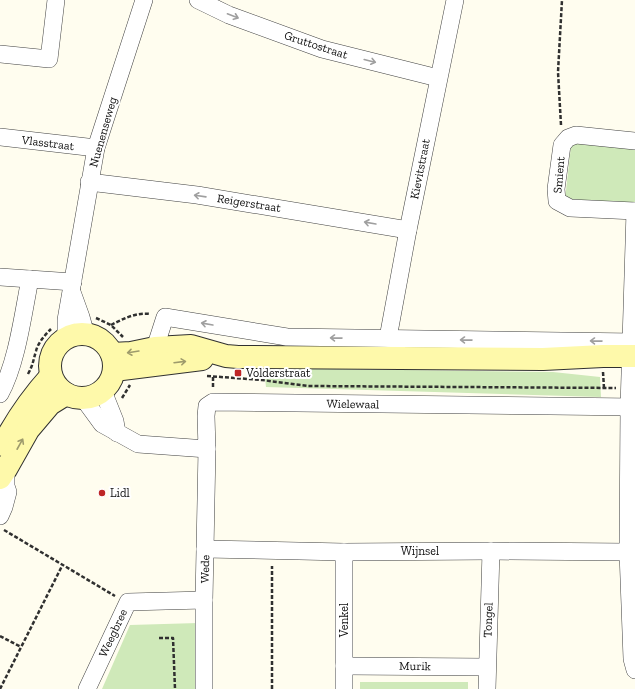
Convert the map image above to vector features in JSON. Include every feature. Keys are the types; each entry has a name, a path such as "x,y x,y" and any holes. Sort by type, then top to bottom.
{"main road":[{"path":"2,466 14,423 45,383 50,362 56,348 75,327 97,338 106,345 126,369"},
{"path":"2,466 28,430 50,404 91,398 126,369 155,348 191,346 226,356"},
{"path":"126,369 226,356 543,359 603,356 632,361"},
{"path":"45,383 91,398"}],"street":[{"path":"0,54 48,59 56,0"},
{"name":"Nuenenseweg","path":"75,327 72,287 96,148 144,0"},
{"name":"Gruttostraat","path":"198,0 229,15 322,49 438,78"},
{"name":"Kievitstraat","path":"388,338 438,78 455,0"},
{"name":"Smient","path":"635,141 576,136 568,138 562,145 556,189 557,201 570,208 635,211"},
{"name":"Vlasstraat","path":"0,137 96,148"},
{"name":"Reigerstraat","path":"89,182 197,195 408,230"},
{"path":"635,211 632,361 632,659 635,670"},
{"path":"0,276 30,279 72,287"},
{"path":"0,394 5,385 17,344 30,279"},
{"path":"155,348 165,317 287,337 388,338 632,361"},
{"path":"91,398 102,424 138,444 207,449"},
{"path":"91,398 115,421 117,433"},
{"name":"Wielewaal","path":"207,449 207,406 213,402 632,407"},
{"name":"Wede","path":"204,689 207,449"},
{"path":"0,516 4,508 8,492 2,466"},
{"name":"Wijnsel","path":"205,549 272,549 344,552 491,550 632,551"},
{"name":"Tongel","path":"487,689 491,550"},
{"name":"Venkel","path":"344,552 344,689"},
{"name":"Weegbree","path":"88,689 128,602 204,600"},
{"name":"Murik","path":"344,666 487,667"}],"path":[{"path":"562,0 558,72 562,145"},
{"path":"111,325 129,316 145,314 165,317"},
{"path":"45,383 34,378 33,365 36,350 43,337 53,327 75,327 97,318 111,325 120,332 126,342 126,369 122,398 91,398"},
{"name":"Wielewaal","path":"202,376 262,380 308,386 632,361"},
{"path":"0,528 119,599 128,602"},
{"path":"272,549 272,689"},
{"path":"0,689 62,566"},
{"path":"0,636 21,647"},
{"path":"159,638 173,638 175,689"}],"green space":[{"path":"573,144 635,146 635,205 565,199 571,146"},
{"path":"264,368 553,372 600,377 601,397 266,387"},
{"path":"198,623 199,689 102,689 130,625"},
{"path":"360,682 468,682 468,689 360,689"}],"place":[{"name":"Volderstraat","path":"238,373"},
{"name":"Lidl","path":"102,493"}]}
